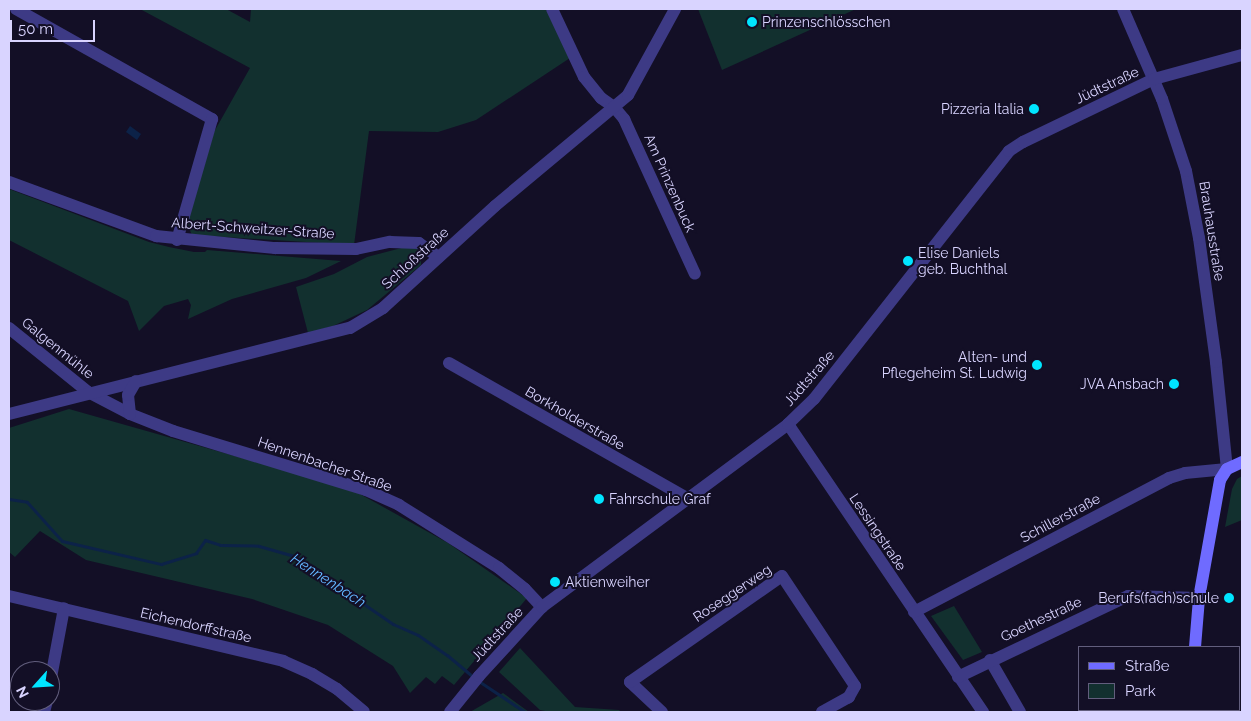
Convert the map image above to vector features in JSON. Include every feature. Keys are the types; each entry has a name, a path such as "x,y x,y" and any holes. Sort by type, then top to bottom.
{"main road":[{"path":"1227,469 1242,462"},
{"name":"Brauhausstraße","path":"1195,646 1199,598 1220,480 1227,469"}],"street":[{"path":"16,9 212,119 177,240"},
{"name":"Am Prinzenbuck","path":"552,9 584,77 600,98 614,107 624,119 695,274"},
{"name":"Schloßstraße","path":"88,392 350,328 383,308 495,206 628,95 675,9"},
{"name":"Brauhausstraße","path":"1123,9 1174,128 1186,171 1199,238 1216,362 1227,469"},
{"name":"Jüdtstraße","path":"450,712 475,680 542,608 788,424 814,400 1009,151 1154,80 1242,55"},
{"name":"Albert-Schweitzer-Straße","path":"9,182 156,236 177,240 275,248 356,250 390,242 419,243 438,257"},
{"name":"Galgenmühle","path":"9,328 88,392"},
{"name":"Borkholderstraße","path":"449,363 687,498"},
{"path":"130,414 128,395 136,381"},
{"path":"9,414 88,392"},
{"name":"Hennenbacher Straße","path":"88,392 130,414 173,431 366,490 399,505 499,568 526,589 542,608"},
{"name":"Lessingstraße","path":"788,424 983,712"},
{"name":"Schillerstraße","path":"914,612 1169,478 1185,473 1227,469"},
{"name":"Roseggerweg","path":"662,712 630,682 782,576 855,686 849,697 822,712"},
{"name":"Eichendorffstraße","path":"9,596 283,661 312,674 328,684 364,712"},
{"name":"Goethestraße","path":"958,677 990,660 1128,596 1199,598"},
{"path":"54,661 64,608"},
{"path":"990,660 1020,712"}],"green space":[{"path":"140,9 226,9 250,22 251,9 546,9 570,58 476,120 438,132 369,131 354,245 192,235 187,224 214,132 250,68"},
{"path":"698,9 856,9 722,70"},
{"path":"9,189 149,242 169,247 194,252 205,252 207,250 341,261 306,278 232,299 188,319 191,305 188,299 164,306 139,331 128,301 9,240"},
{"path":"409,246 417,249 421,257 421,265 367,310 333,326 308,333 296,287 334,274 367,257"},
{"path":"69,409 351,489 448,543 527,598 454,685 442,676 435,684 426,677 410,693 393,666 328,625 252,599 86,560 40,531 15,557 9,552 9,428"},
{"path":"1242,476 1242,520 1225,527 1232,489 1237,479"},
{"path":"954,606 982,652 963,660 931,616"},
{"path":"520,648 575,707 619,710 621,712 550,712 540,710 499,672"},
{"path":"503,693 529,712 470,712"}],"water":[{"path":"130,126 141,134 137,140 126,132"}],"waterway":[{"name":"Hennenbach","path":"9,499 27,502 62,541 161,564 196,553 205,540 220,545 259,546 297,557 312,574 333,583 393,624 418,635 447,655 474,678"},
{"name":"Hennenbach","path":"480,682 525,712"}],"place":[{"name":"Prinzenschlösschen","path":"752,22"},
{"name":"Pizzeria Italia","path":"1034,109"},
{"name":"Elise Daniels geb. Buchthal","path":"908,261"},
{"name":"Alten- und Pflegeheim St. Ludwig","path":"1037,365"},
{"name":"JVA Ansbach","path":"1174,384"},
{"name":"Fahrschule Graf","path":"599,499"},
{"name":"Aktienweiher","path":"555,582"},
{"name":"Berufs(fach)schule","path":"1229,598"}]}
